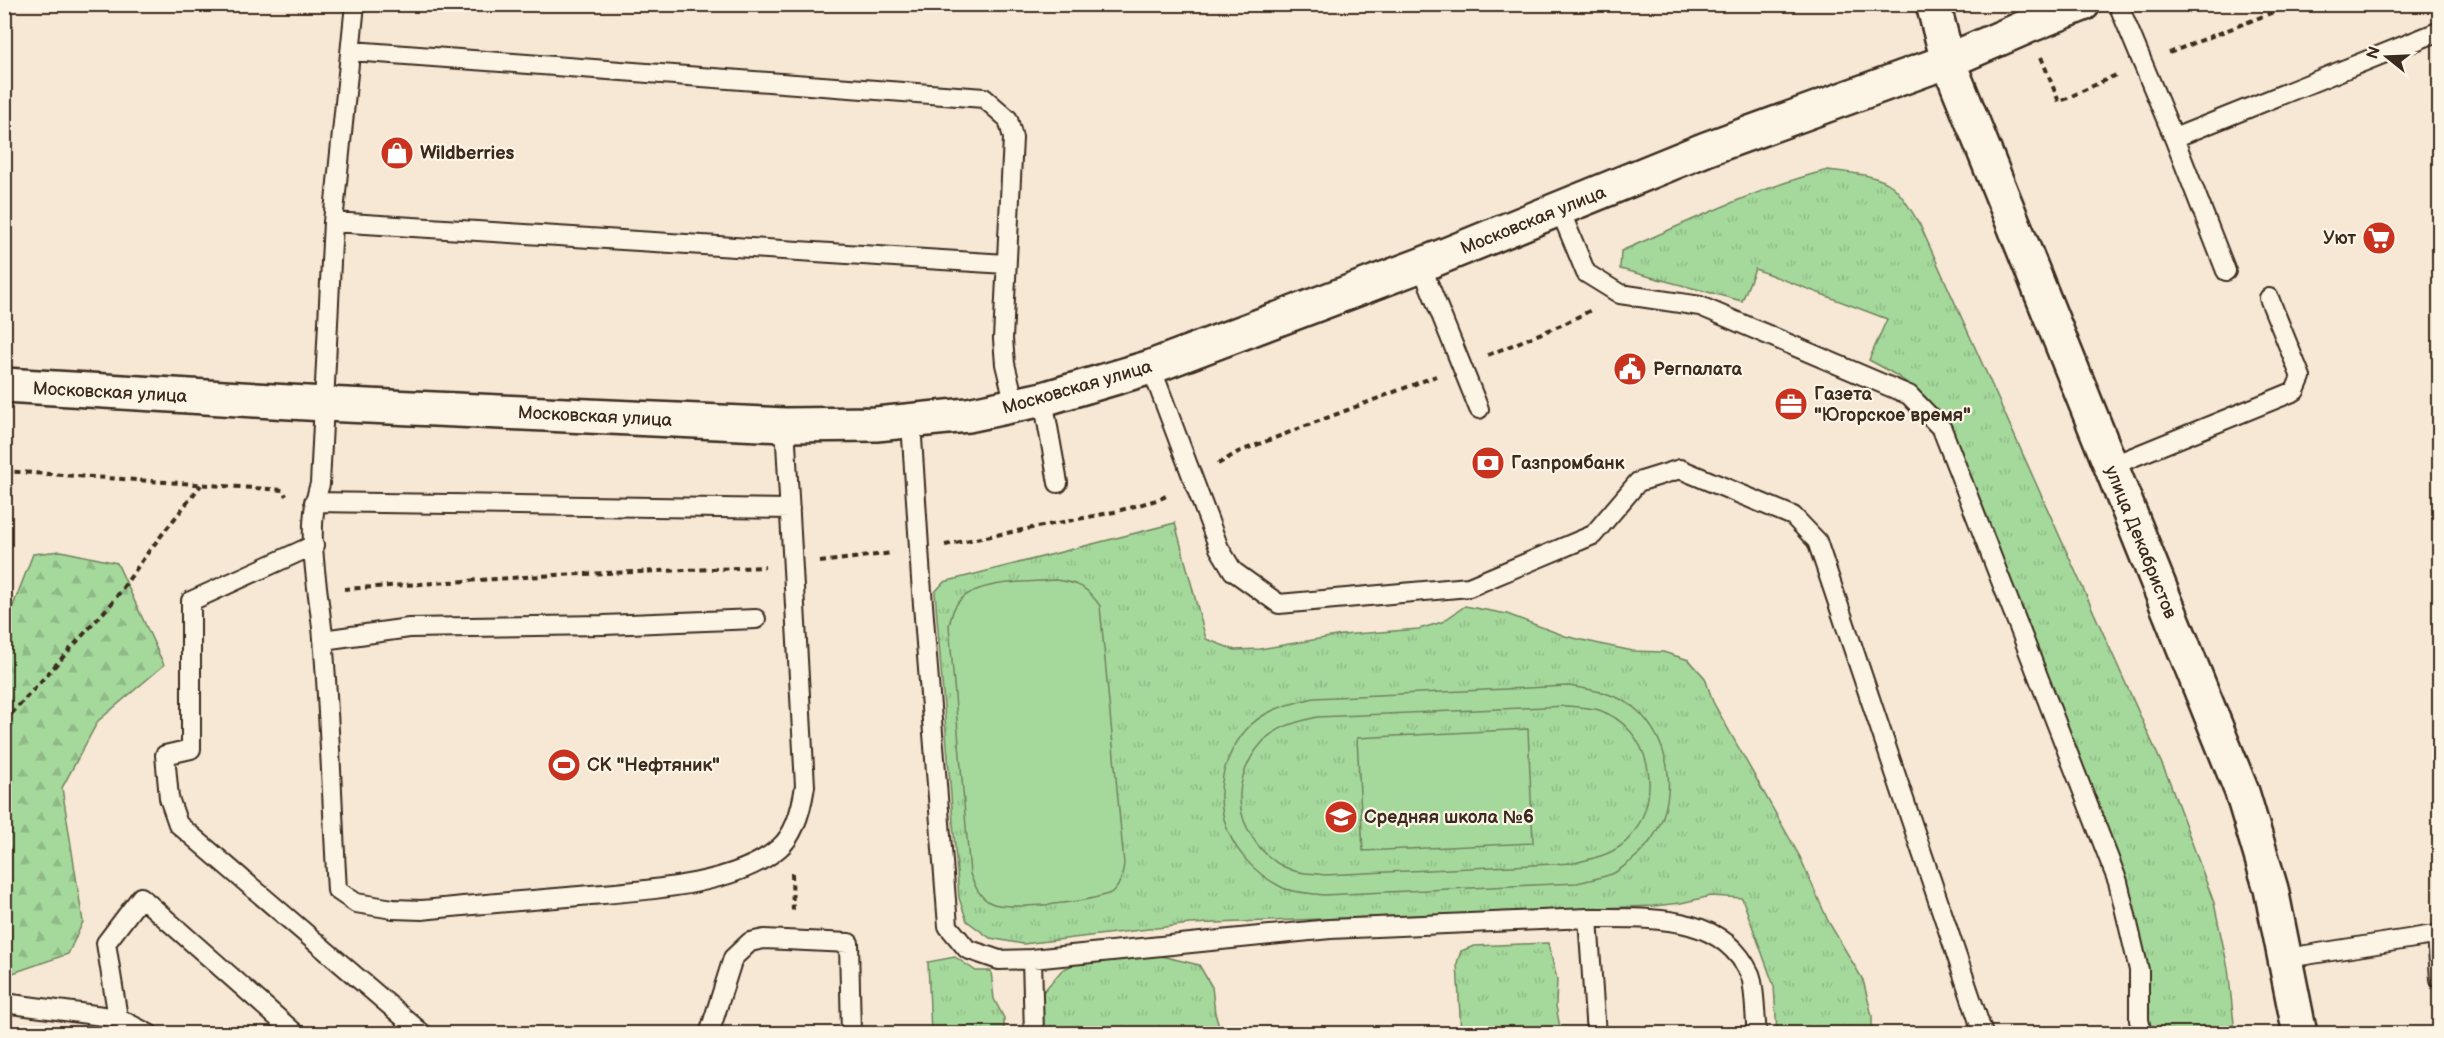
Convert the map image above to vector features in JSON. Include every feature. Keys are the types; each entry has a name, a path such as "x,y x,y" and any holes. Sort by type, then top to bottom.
{"main road":[{"name":"улица Декабристов","path":"1933,4 1948,61 2242,792 2271,889 2287,958 2300,1034"},
{"name":"Московская улица","path":"4,385 324,404 785,425 911,422 968,415 1029,402 1151,367 1421,265 1706,149 1948,61 2083,4"}],"lane":[{"path":"355,4 333,222 320,484 314,502 314,545 323,640 337,890 356,903 393,909 422,910 636,890 714,879 742,870 780,848 801,809 805,786 785,425"},
{"path":"2118,4 2226,271"},
{"path":"2174,138 2439,31"},
{"path":"352,51 984,98 1008,119 1013,138 1006,264 1005,364 1029,402 1058,483"},
{"path":"1560,210 1586,273 1620,294 1700,306 1909,395 1942,429 2118,882 2139,970 2139,1020 2142,1034"},
{"path":"333,222 1006,264"},
{"path":"1421,265 1479,409"},
{"path":"2110,466 2295,391 2301,377 2269,298"},
{"path":"1151,367 1219,548 1233,571 1279,604 1469,587 1593,536 1638,482 1680,469 1793,516 1817,542 1983,1034"},
{"path":"911,422 948,926 967,949 999,960 1032,959 1330,929 1588,918 1654,919 1696,925 1729,945 1751,975 1757,1034"},
{"path":"314,502 790,509"},
{"path":"314,545 191,601 191,749 165,755 169,798 178,824 423,1034"},
{"path":"323,640 409,628 604,625 756,619"},
{"path":"118,1018 106,943 141,897 296,1034"},
{"path":"1588,918 1596,1034"},
{"path":"2287,958 2438,934 2439,979"},
{"path":"709,1034 733,958 750,942 764,939 849,943 851,1034"},
{"path":"1032,959 1034,1034"},
{"path":"4,1003 118,1018 149,1034"}],"path":[{"path":"4,471 283,490 314,545 343,589 556,575 793,566 987,538 1114,513 1160,499 1238,452 1566,323 1620,294"},
{"path":"4,722 112,603 149,550 201,485"},
{"path":"780,848 792,873 792,940"}],"green space":[{"path":"1828,170 1878,179 1892,186 1900,194 1920,225 2169,780 2214,903 2228,968 2235,1033 2148,1033 2120,874 1932,406 1903,380 1869,360 1887,319 1755,269 1742,301 1620,269 1621,251 1749,196"},
{"name":"Средняя школа №6","path":"1175,523 1206,639 1235,650 1260,649 1342,635 1419,629 1442,622 1465,606 1507,614 1565,636 1633,651 1663,652 1689,660 1705,678 1713,702 1800,857 1828,921 1863,980 1872,1016 1872,1033 1777,1033 1774,986 1742,898 1711,896 1654,906 1190,924 1023,944 990,938 967,921 959,898 935,592 944,582"},
{"path":"61,551 117,563 164,665 98,721 62,788 83,922 68,954 13,973 4,971 5,627 33,554"},
{"path":"1055,580 1081,587 1100,606 1123,870 1115,890 1093,898 1034,906 1000,905 983,898 970,874 949,625 955,607 962,598 973,591 1000,584"},
{"path":"1568,686 1606,693 1632,706 1653,729 1662,748 1667,768 1668,789 1665,809 1658,828 1647,846 1631,861 1612,874 1577,883 1323,895 1287,890 1262,875 1245,858 1232,839 1224,818 1221,797 1223,774 1231,752 1245,731 1259,718 1276,709 1314,698","holes":["1567,706 1599,710 1617,719 1631,732 1641,747 1647,764 1649,783 1647,802 1641,820 1631,836 1619,847 1590,859 1574,863 1324,875 1304,873 1282,866 1264,852 1250,833 1241,811 1240,792 1248,763 1266,739 1293,723 1317,717"]},
{"path":"1528,729 1533,843 1363,851 1357,738"},
{"path":"1548,943 1557,979 1556,1006 1561,1033 1461,1033 1457,963 1461,951 1474,946"},
{"path":"1161,956 1199,965 1212,987 1215,1013 1221,1034 1041,1034 1040,1014 1043,992 1062,970 1087,958"},
{"path":"955,957 976,971 991,971 994,999 1004,1018 1004,1033 931,1033 928,962"}],"place":[{"name":"Wildberries","path":"397,153"},
{"name":"Уют","path":"2379,238"},
{"name":"Регпалата","path":"1630,369"},
{"name":"Газета \"Югорское время\"","path":"1791,404"},
{"name":"Газпромбанк","path":"1488,463"},
{"name":"СК \"Нефтяник\"","path":"564,765"},
{"name":"Средняя школа №6","path":"1341,817"}]}
